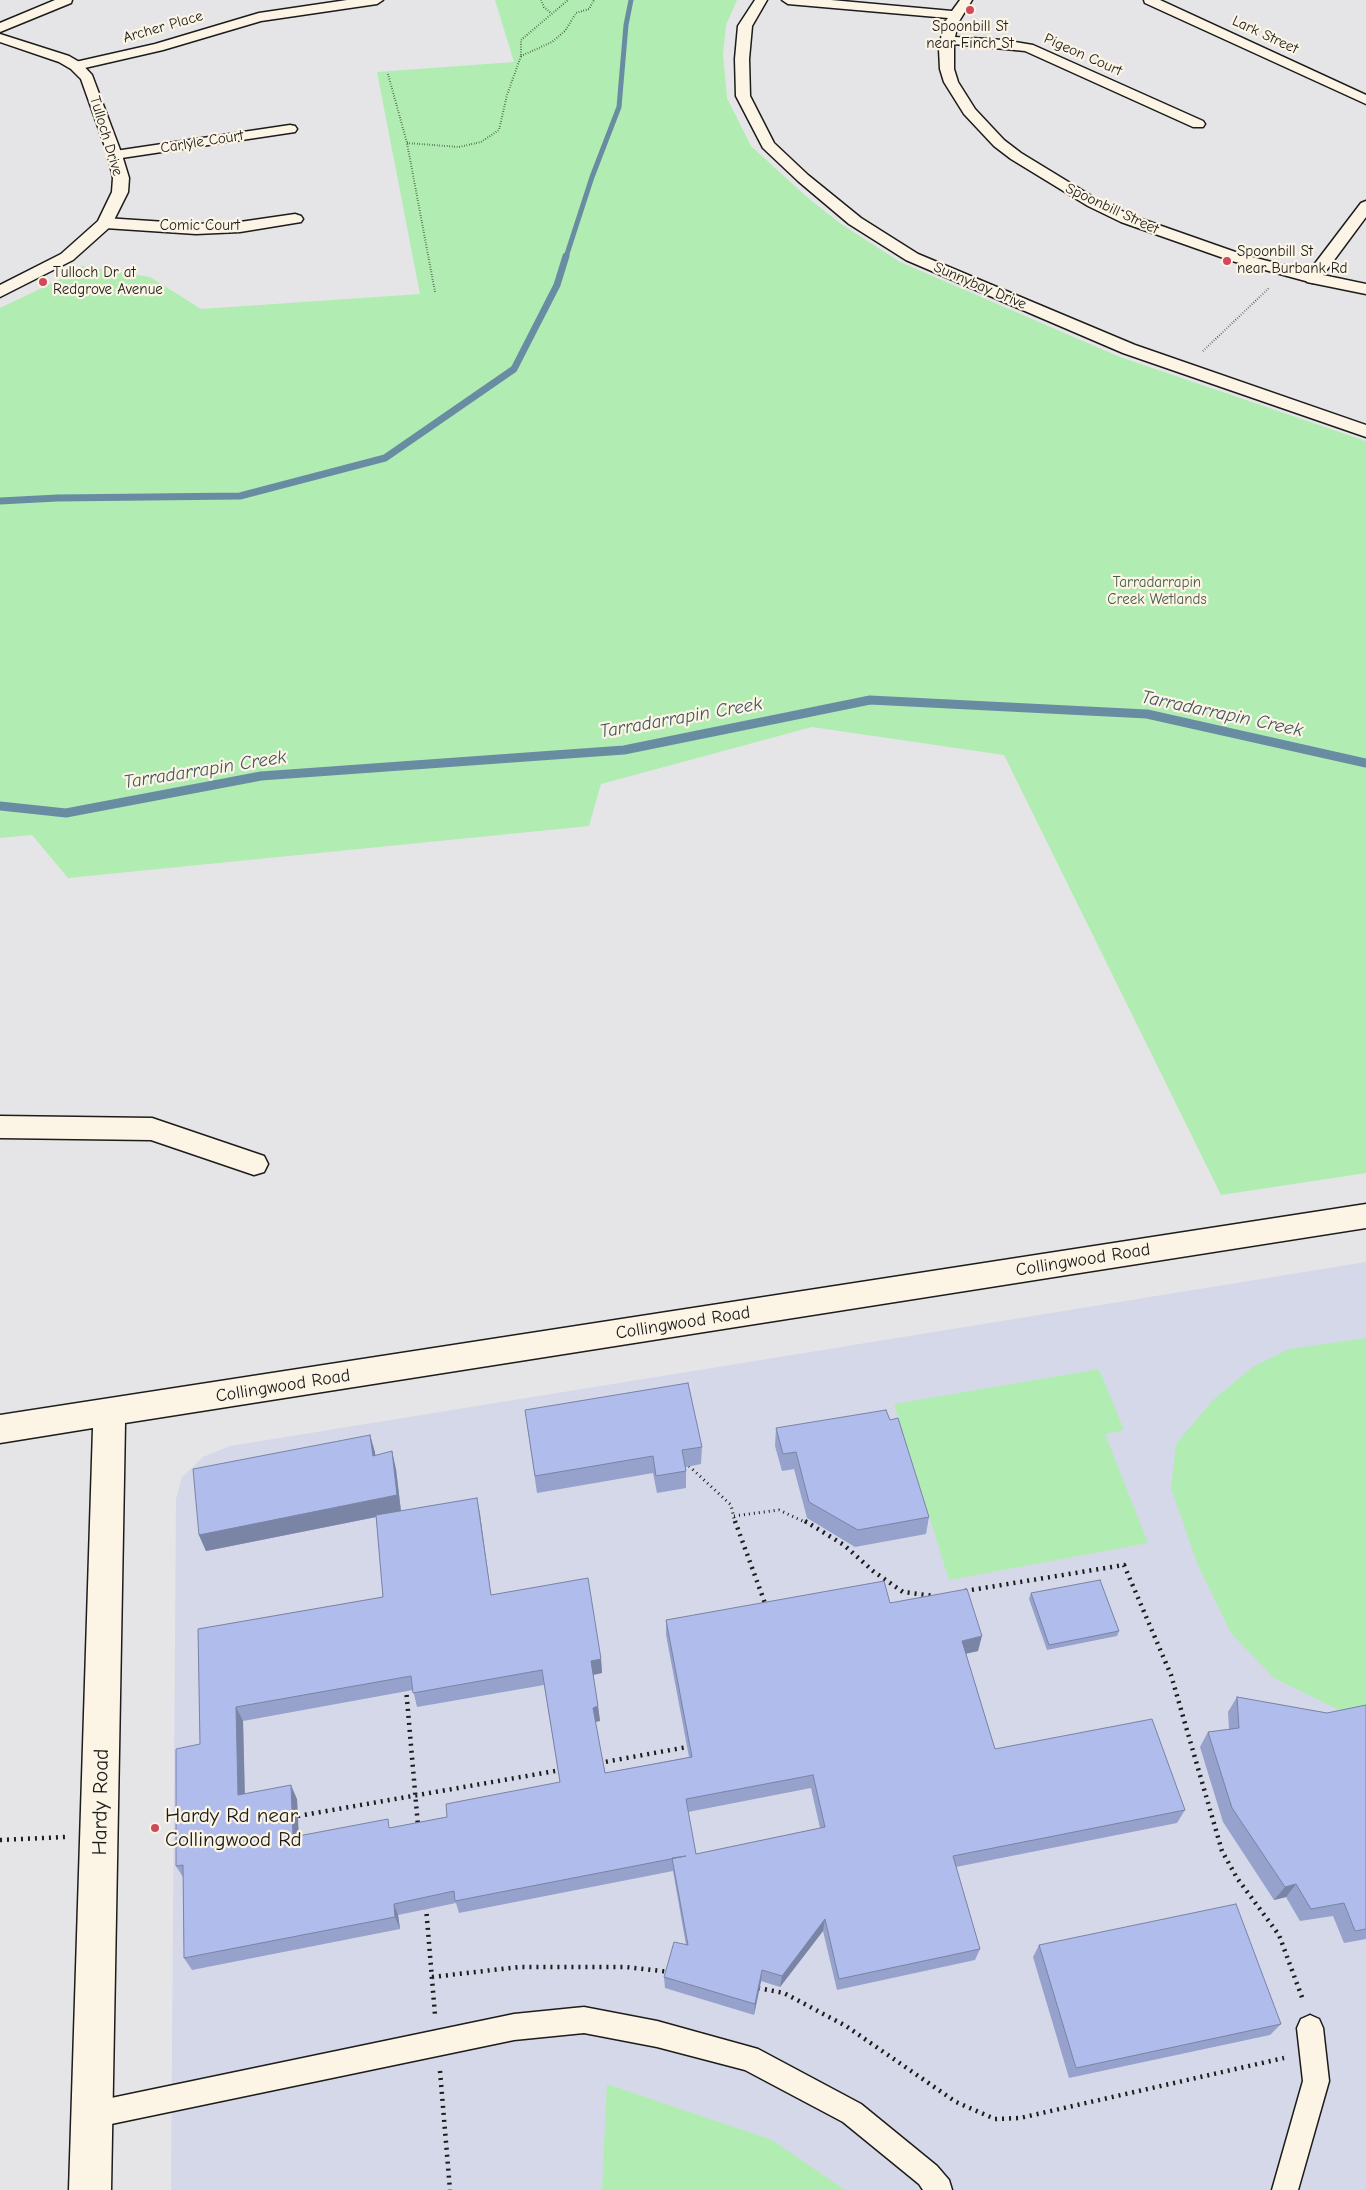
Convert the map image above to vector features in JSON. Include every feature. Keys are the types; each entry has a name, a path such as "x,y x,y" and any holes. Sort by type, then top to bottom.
{"street":[{"path":"0,28 66,0"},
{"name":"Archer Place","path":"76,66 158,48 259,17 377,0"},
{"name":"Sunnybay Drive","path":"761,0 745,26 742,59 743,96 768,145 803,178 855,221 912,257 1129,349 1366,431"},
{"path":"788,0 955,15"},
{"name":"Spoonbill Street","path":"966,0 955,15 946,50 951,82 964,104 1000,143 1034,168 1093,203 1128,219 1230,256 1313,278 1366,289"},
{"name":"Lark Street","path":"1150,0 1366,100"},
{"name":"Tulloch Drive","path":"0,38 47,52 76,66 87,78 115,155 120,178 120,192 105,224 67,257 0,292"},
{"name":"Pigeon Court","path":"948,40 1028,48 1198,124"},
{"name":"Carlyle Court","path":"115,155 290,129"},
{"path":"1313,278 1366,206"},
{"name":"Comic Court","path":"105,224 196,229 240,227 295,219"},
{"path":"0,1127 152,1129 254,1164"},
{"name":"Collingwood Road","path":"0,1429 1366,1216"},
{"name":"Hardy Road","path":"90,2190 109,1413"}],"lane":[{"path":"92,2115 514,2027 584,2020 657,2034 749,2058 852,2113 928,2175 939,2190"},
{"path":"1285,2190 1316,2081 1310,2028"}],"path":[{"path":"542,0 544,7 551,14"},
{"path":"407,143 459,146 481,142 499,130 507,95 520,56 521,40 568,0"},
{"path":"520,56 552,42 564,31 576,14 589,9 594,0"},
{"path":"388,74 407,143 435,292"},
{"path":"1183,368 1270,287"},
{"path":"689,1466 731,1505 767,1608"},
{"path":"734,1516 779,1510 803,1520 844,1545 873,1571 903,1592 932,1596 941,1594"},
{"path":"756,1988 784,1993 846,2026 956,2102 995,2119 1020,2118 1285,2058 1301,2051 1311,2034 1310,2018 1279,1935 1237,1878 1222,1851 1171,1674 1124,1565 960,1591"},
{"path":"406,1681 419,1834"},
{"path":"590,1764 687,1747"},
{"path":"298,1816 571,1768"},
{"path":"0,1840 100,1835"},
{"path":"425,1901 450,2190"},
{"path":"432,1977 519,1967 626,1967 672,1972"}],"shaded area":[{"path":"1366,1262 1366,2190 171,2190 176,1499 182,1477 203,1457 230,1446"}],"green space":[{"name":"Tarradarrapin Creek Wetlands","path":"495,0 737,0 726,25 723,54 727,98 751,146 808,198 841,224 900,262 1120,357 1366,441 1366,1173 1221,1195 1004,755 812,727 601,784 589,826 68,878 32,835 0,838 0,308 63,278 81,266 150,277 201,309 420,294 377,72 514,62"},
{"path":"1366,1338 1366,1717 1337,1709 1274,1678 1231,1633 1197,1563 1171,1488 1176,1444 1213,1400 1254,1366 1289,1349"},
{"path":"1099,1369 1124,1430 1105,1434 1148,1543 949,1580 894,1404"},
{"path":"607,2084 772,2140 845,2190 602,2190"}],"building":[{"path":"688,1383 702,1447 682,1450 686,1471 656,1476 653,1456 535,1476 525,1410"},
{"path":"886,1410 890,1420 898,1418 929,1517 858,1530 809,1502 796,1452 783,1454 776,1428"},
{"path":"370,1435 373,1456 392,1451 397,1495 199,1535 193,1469"},
{"path":"477,1498 491,1595 588,1578 601,1659 591,1661 598,1706 593,1708 605,1773 692,1757 666,1620 884,1581 890,1603 967,1589 982,1636 962,1641 995,1749 1152,1719 1185,1810 953,1856 980,1949 839,1979 825,1919 782,1976 762,1970 755,2004 664,1977 674,1942 688,1945 672,1859 455,1901 454,1891 394,1904 395,1917 184,1958 183,1865 176,1866 176,1749 200,1744 198,1629 383,1597 376,1515","holes":["542,1670 560,1782 446,1804 447,1817 389,1828 388,1819 293,1837 291,1785 238,1795 236,1707 411,1676 413,1693","813,1775 825,1827 696,1854 686,1799"]},
{"path":"1100,1580 1119,1631 1049,1645 1031,1593"},
{"path":"1237,1697 1327,1713 1366,1705 1366,1929 1355,1931 1344,1903 1311,1909 1296,1884 1285,1887 1232,1808 1208,1732 1239,1728"},
{"path":"1236,1904 1281,2024 1076,2068 1039,1945"}],"waterway":[{"path":"566,257 592,177 619,107 626,25 631,0"},
{"path":"0,501 57,498 240,496 385,458 514,369 557,285 566,256"},
{"name":"Tarradarrapin Creek","path":"0,806 66,813 261,776 624,750 870,700 1147,714 1366,763"}],"place":[{"name":"Spoonbill St near Finch St","path":"970,10"},
{"name":"Spoonbill St near Burbank Rd","path":"1227,261"},
{"name":"Tulloch Dr at Redgrove Avenue","path":"43,282"},
{"name":"Hardy Rd near Collingwood Rd","path":"155,1828"}]}
